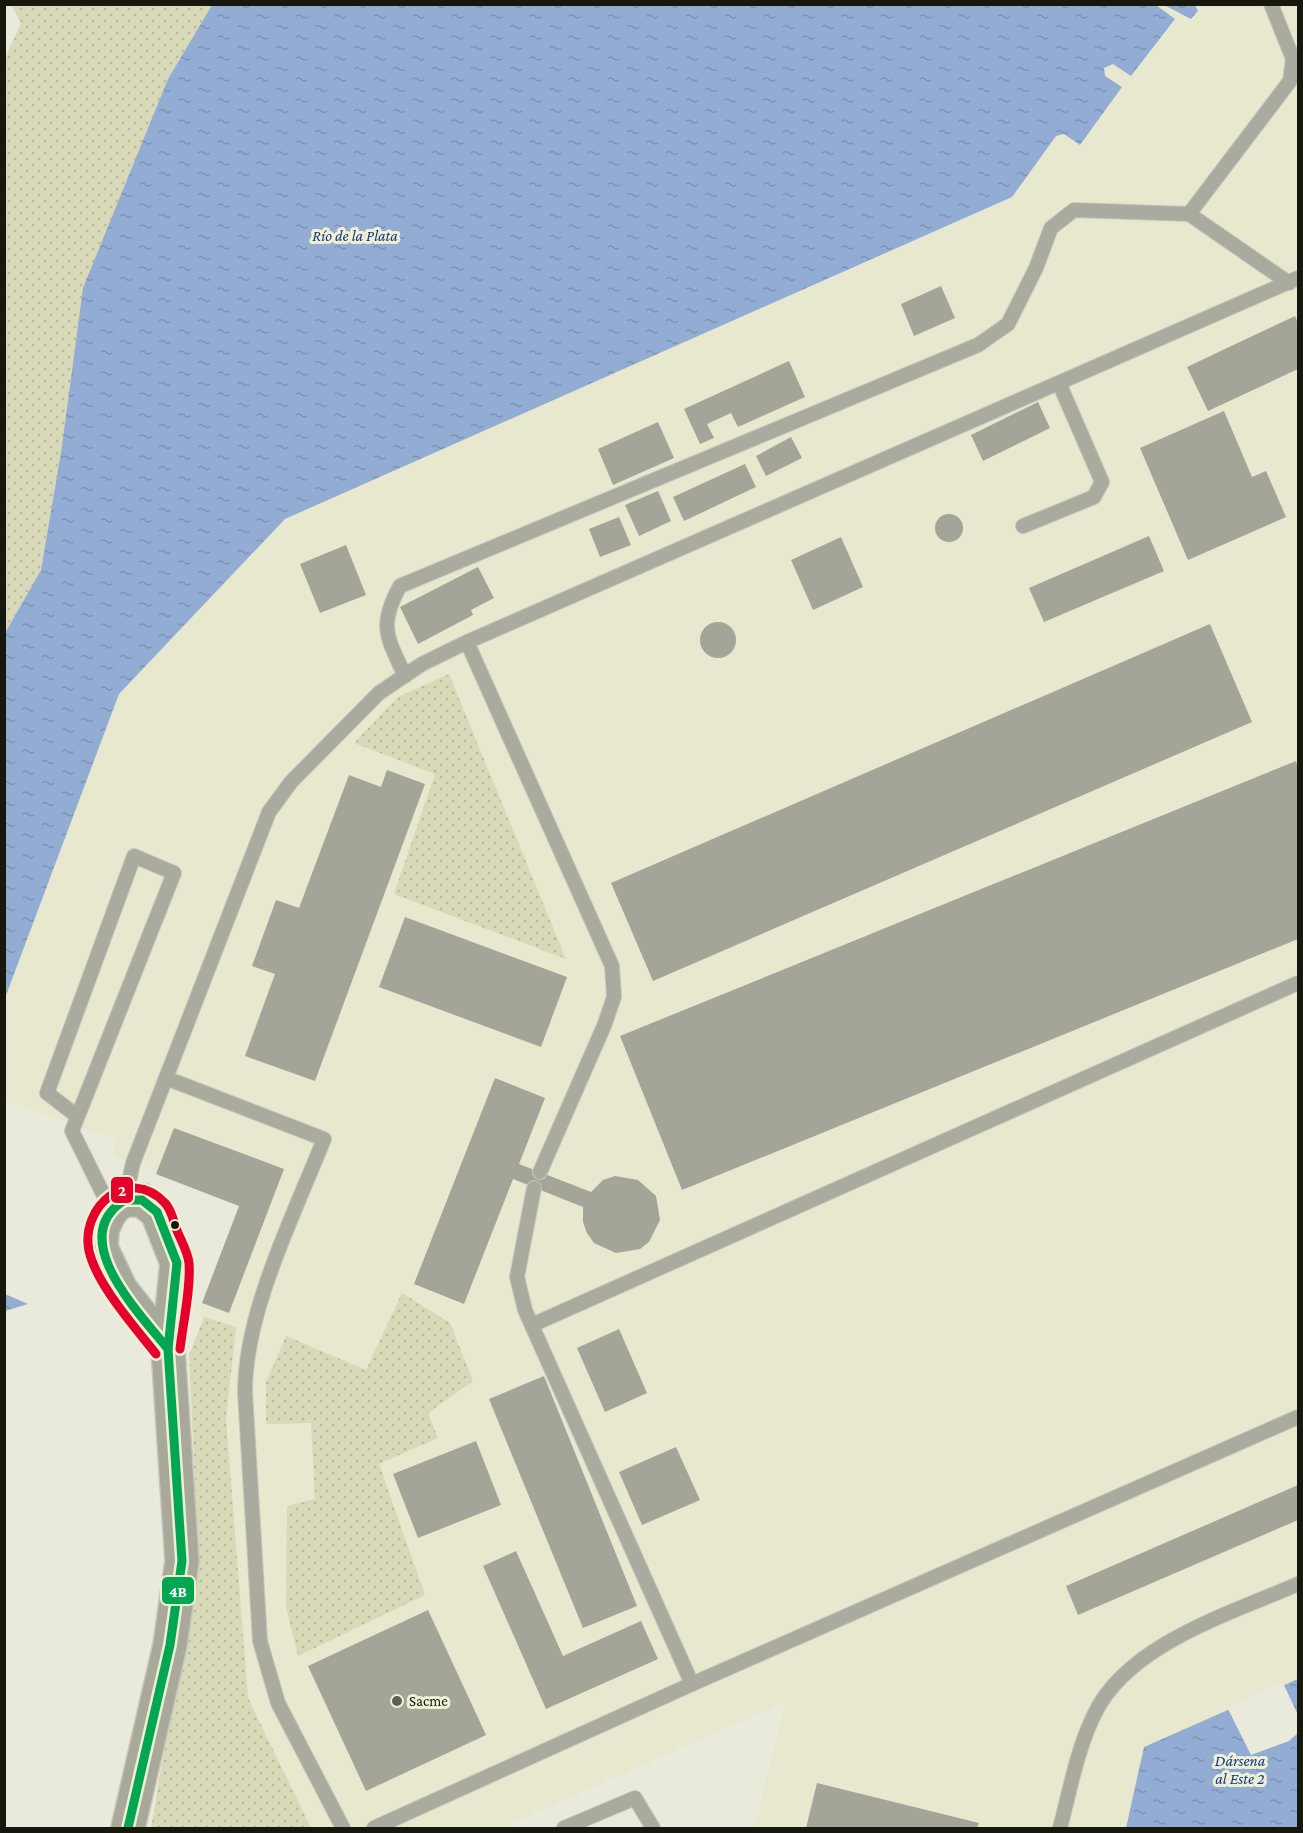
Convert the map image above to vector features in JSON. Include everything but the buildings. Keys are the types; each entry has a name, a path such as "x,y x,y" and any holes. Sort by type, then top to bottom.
{"street":[{"path":"128,1828 170,1645 180,1584 181,1534 168,1349 177,1263 157,1212 142,1200 118,1206 102,1230 101,1248 121,1290 168,1349"}],"lane":[{"path":"1189,214 1290,81 1293,58 1271,4"},
{"path":"405,676 388,638 387,610 400,586 978,345 1008,324 1036,268 1051,228 1074,210 1189,214 1294,281"},
{"path":"118,1206 269,812 291,783 371,701 405,676 467,642 1294,281"},
{"path":"1023,526 1095,497 1102,482 1059,383"},
{"path":"467,642 612,966 614,997 604,1026 540,1172"},
{"path":"77,1116 47,1093 134,856 174,873 72,1131 118,1206"},
{"path":"532,1325 1299,983"},
{"path":"166,1078 324,1139 258,1306 245,1366 245,1392 260,1641 278,1704 343,1828"},
{"path":"534,1188 517,1277 532,1325 692,1684"},
{"path":"374,1828 692,1684 1299,1417"},
{"path":"1060,1828 1080,1750 1095,1713 1110,1690 1133,1667 1173,1639 1299,1584"},
{"path":"564,1828 635,1798 653,1828"}],"shaded area":[{"path":"11,5 212,5 168,79 62,446 41,570 5,633 4,60 21,23"},
{"path":"1156,5 1164,5 1180,15 1198,11 1195,5 1298,5 1298,1679 1145,1747 1125,1828 755,1828 785,1702 502,1828 182,1828 219,1657 201,1313 202,1303 239,1206 112,1154 116,1140 5,1100 4,998 119,694 285,519 1012,197 1056,136 1064,134 1080,144 1122,87 1105,76 1104,68 1113,64 1131,76 1175,20"},
{"path":"449,674 566,959 394,894 435,774 354,743 398,697"},
{"path":"402,1293 450,1323 473,1381 428,1413 438,1438 379,1464 425,1595 298,1656 286,1607 287,1506 315,1499 311,1423 266,1424 266,1382 286,1336 366,1370"},
{"path":"204,1317 236,1327 226,1418 248,1698 311,1828 151,1828 198,1551 189,1355"}],"water":[{"name":"Río de la Plata","path":"212,5 1156,5 1175,19 1131,76 1113,64 1104,68 1105,76 1122,87 1080,145 1064,134 1056,136 1012,197 285,519 119,694 5,998 5,633 41,570 62,446 83,288 168,79"},
{"path":"1164,5 1195,5 1198,11 1191,19"},
{"path":"5,1294 28,1304 5,1311"},
{"name":"Dársena al Este 2","path":"1298,1679 1298,1828 1126,1828 1144,1747"}],"pier":[{"path":"1283,1683 1298,1715 1298,1733 1289,1741 1251,1755 1227,1707"}],"transit line":[{"name":"2","path":"156,1354 108,1291 93,1264 89,1251 88,1234 92,1219 110,1196 123,1190 137,1188 151,1192 165,1203 186,1251 189,1263 189,1283 180,1349"},
{"name":"4B","path":"125,1200 142,1200 157,1212 177,1263 168,1349 126,1296 104,1254 102,1234 108,1216 125,1200"},
{"name":"4B","path":"128,1828 170,1645 182,1561 168,1349"}],"place":[{"name":"Sacme","path":"397,1701"}]}
